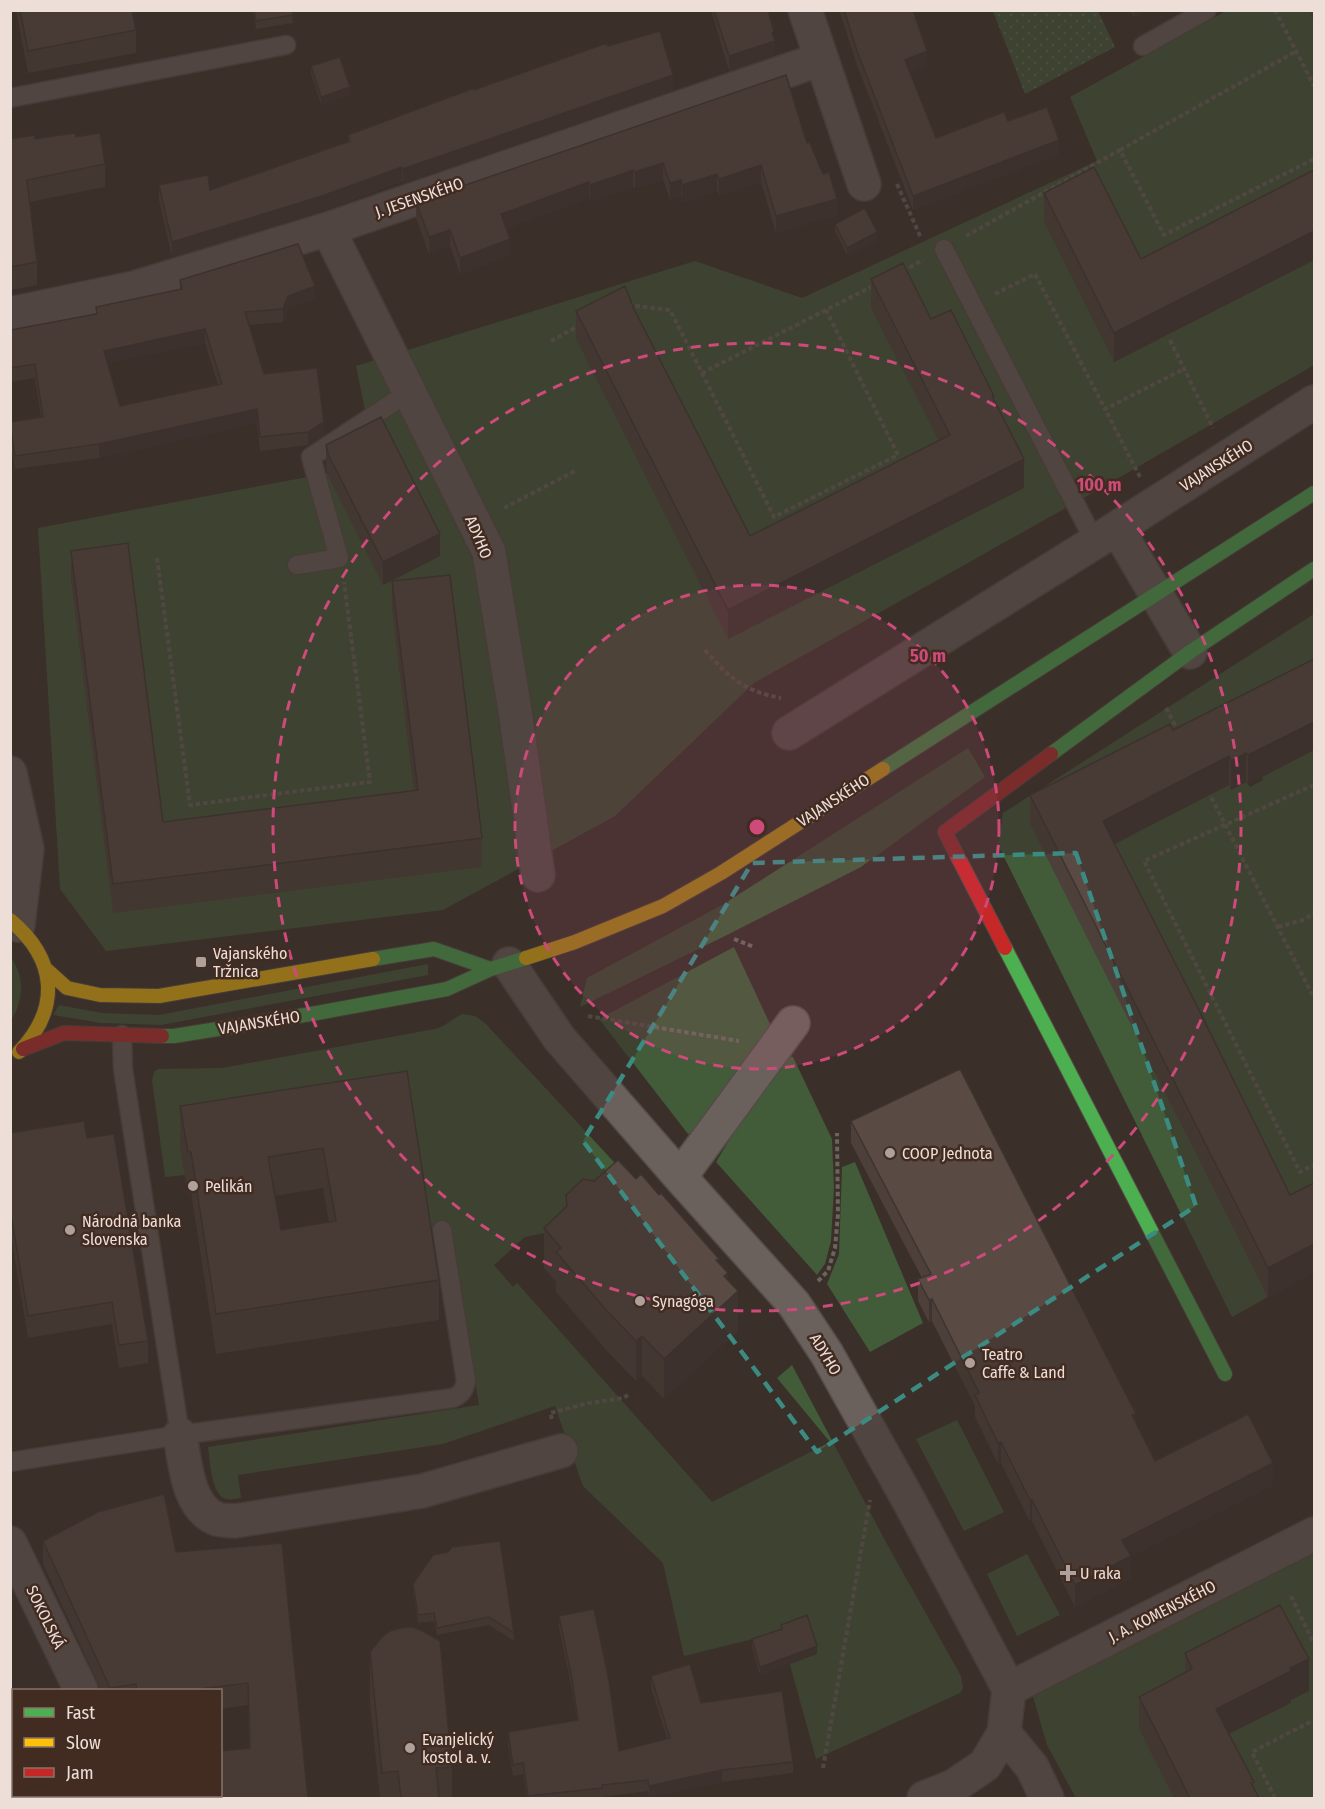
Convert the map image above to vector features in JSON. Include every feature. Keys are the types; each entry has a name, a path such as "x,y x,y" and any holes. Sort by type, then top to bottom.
{"main road":[{"name":"VAJANSKÉHO","path":"23,1049 64,1033 174,1036 447,989 500,966 575,942 663,906 721,873 1314,493"},
{"path":"1225,1374 945,832 1190,652 1314,569"},
{"name":"VAJANSKÉHO","path":"10,1059 23,1049 40,1026 48,999 47,970 41,953 31,938 14,922"},
{"name":"VAJANSKÉHO","path":"47,970 67,988 100,995 159,996 434,949 500,966"}],"street":[{"path":"805,10 864,184"},
{"name":"J. JESENSKÉHO","path":"10,314 134,288 328,229 821,59"},
{"name":"ADYHO","path":"328,229 489,552 516,717 538,875"},
{"name":"VAJANSKÉHO","path":"789,733 1314,402"},
{"path":"1106,535 1156,593 1190,652"},
{"path":"10,773 27,849 14,922"},
{"name":"ADYHO","path":"500,966 559,1038 794,1304 827,1354 909,1501 1009,1689"},
{"path":"680,1177 784,1035"},
{"path":"180,1435 190,1489 207,1512 215,1518 235,1521 422,1491 561,1451"},
{"name":"J. A. KOMENSKÉHO","path":"1009,1689 1314,1534"},
{"name":"SOKOLSKÁ","path":"10,1543 81,1689"},
{"path":"924,1798 954,1786 985,1765 1004,1733 1009,1689"},
{"path":"1004,1733 1032,1767 1047,1798"}],"lane":[{"path":"1143,46 1197,13"},
{"path":"10,98 286,45"},
{"path":"944,249 973,305 1106,535"},
{"path":"297,565 339,558 311,458 409,392"},
{"path":"122,1035 123,1069 180,1435"},
{"path":"10,1462 180,1435 453,1398 459,1395 464,1390 466,1381 442,1230"}],"path":[{"path":"1275,10 1314,86"},
{"path":"1120,150 1296,51"},
{"path":"897,183 925,246"},
{"path":"973,305 1035,274 1143,483"},
{"path":"702,373 774,517 898,455 826,310"},
{"path":"1170,340 1217,436"},
{"path":"1106,409 1184,369"},
{"path":"474,523 575,471"},
{"path":"157,558 190,805 370,782 344,577 339,558"},
{"path":"705,650 721,670 735,681 761,694 784,698"},
{"path":"1152,680 1178,732"},
{"path":"1205,783 1314,998"},
{"path":"1314,785 1144,861 1300,1172 1314,1165"},
{"path":"1278,927 1304,920 1314,914"},
{"path":"734,939 754,947"},
{"path":"588,1016 784,1035"},
{"path":"817,1282 828,1271 835,1248 838,1214 837,1133"},
{"path":"823,1768 871,1496"},
{"path":"1291,1596 1314,1644"},
{"path":"1275,1798 1252,1752 1314,1720"}],"highlighted area":[{"path":"1076,853 1196,1206 817,1452 583,1141 752,863"}],"green space":[{"path":"993,11 1098,11 1115,47 1025,94"},
{"path":"1226,11 1314,11 1314,365 1096,491 754,683 615,816 443,910 106,951 60,889 38,528 376,464 356,366 695,261 802,298 1097,161 1070,97"},
{"path":"1314,614 1314,688 1231,790 1246,782 1250,787 1263,780 1262,777 1314,750 1314,1212 1290,1224 1089,794 1151,1061 1268,1297 1232,1317 998,845 1003,813"},
{"path":"968,748 985,777 861,867 580,1007 587,978 722,905"},
{"path":"734,947 770,1024 702,1128 688,1134 599,1019"},
{"path":"10,955 19,972 21,983 21,994 11,1020"},
{"path":"428,964 428,975 161,1025 101,1023 53,1015 59,1005 102,1013 159,1015"},
{"path":"463,1014 475,1016 486,1024 626,1175 565,1229 525,1237 494,1265 513,1287 517,1283 712,1502 830,1442 777,1378 792,1365 888,1546 961,1676 963,1688 960,1693 816,1759 781,1632 684,1656 663,1563 583,1486 555,1406 443,1444 238,1475 241,1498 226,1499 217,1491 212,1476 208,1447 479,1405 450,1223 425,1228 407,1111 186,1175 165,1177 152,1080 154,1072 158,1069 222,1068 435,1029"},
{"path":"785,1055 793,1057 832,1139 834,1188 831,1241 825,1264 817,1275 716,1162 774,1065"},
{"path":"855,1162 923,1323 870,1352 827,1284 839,1254 842,1167"},
{"path":"957,1420 1004,1512 964,1531 916,1439"},
{"path":"1314,1553 1314,1798 1076,1798 1047,1745 1030,1686"},
{"path":"1027,1554 1060,1615 1017,1636 987,1574"}],"building":[{"path":"20,10 132,10 136,30 28,51"},
{"path":"254,10 292,10 293,15 256,21"},
{"path":"714,10 768,10 775,41 729,56"},
{"path":"844,10 913,10 927,51 905,60 936,138 1004,112 1008,121 1047,107 1059,140 913,196 857,51"},
{"path":"660,31 673,75 322,196 172,242 159,185 208,175 210,190 350,141 348,135 474,88 474,90 607,43 608,46"},
{"path":"340,57 350,87 321,97 311,66"},
{"path":"786,75 807,143 809,141 823,174 829,172 837,199 776,216 761,165 719,179 717,174 682,185 681,180 670,183 663,163 635,172 633,170 590,185 589,182 501,214 510,239 460,258 450,230 429,237 416,202"},
{"path":"75,133 76,137 100,133 105,164 27,180 37,262 10,267 10,139 35,135 35,139"},
{"path":"1094,167 1141,259 1314,170 1314,231 1114,333 1044,193"},
{"path":"865,208 877,232 847,248 835,224"},
{"path":"298,244 315,286 288,296 283,309 245,312 264,374 317,368 324,422 308,432 260,437 257,409 99,444 15,456 10,422 43,417 35,364 10,368 10,330 97,314 96,307 182,289 180,280","holes":["205,329 222,384 120,406 104,351"]},
{"path":"903,263 931,319 951,310 1024,459 728,610 576,311 625,286 634,309 750,536 950,435 871,279"},
{"path":"381,417 440,534 383,562 328,454 326,445"},
{"path":"128,543 163,822 418,790 392,581 450,575 482,838 113,884 71,551"},
{"path":"1314,659 1314,722 1248,755 1246,753 1231,761 1229,756 1103,821 1290,1195 1314,1183 1314,1244 1268,1268 1030,795 1170,724 1173,730"},
{"path":"960,1069 1136,1414 1132,1415 1155,1461 1248,1414 1273,1463 1122,1540 1131,1556 1075,1585 1001,1442 998,1443 975,1395 979,1393 932,1299 929,1300 918,1279 931,1274 851,1121"},
{"path":"407,1071 439,1280 216,1314 191,1152 188,1152 180,1106","holes":["323,1148 336,1221 281,1230 268,1157"]},
{"path":"84,1121 87,1138 114,1134 148,1341 119,1345 112,1302 28,1316 10,1208 10,1133"},
{"name":"Synagóga","path":"618,1160 636,1179 641,1174 659,1195 661,1193 719,1259 716,1260 728,1273 724,1276 738,1291 664,1359 642,1336 636,1341 607,1311 556,1252 561,1248 544,1228 567,1206 566,1195 583,1179 594,1181"},
{"path":"164,1494 176,1552 282,1543 308,1798 153,1798 222,1797 222,1751 250,1748 248,1683 199,1689 137,1689 136,1684 110,1688 43,1541 98,1512"},
{"path":"500,1541 514,1633 489,1617 437,1628 434,1613 418,1615 413,1584 433,1555 448,1552 452,1547"},
{"path":"1280,1605 1309,1659 1290,1668 1291,1671 1216,1709 1254,1782 1251,1783 1259,1798 1190,1798 1139,1697 1192,1669 1185,1653"},
{"path":"594,1609 609,1681 619,1751 670,1738 651,1676 690,1664 701,1703 782,1691 793,1762 722,1770 649,1786 648,1780 602,1785 602,1788 528,1796 523,1763 513,1765 508,1732 578,1720 559,1616"},
{"path":"807,1615 817,1646 760,1667 752,1639 782,1629 781,1625"},
{"name":"Evanjelický kostol a. v.","path":"411,1627 440,1641 452,1767 436,1768 439,1798 401,1798 398,1771 382,1773 370,1652 390,1631"},
{"path":"12,1738 12,1797 70,1798 10,1798 10,1739"}],"traffic: fast":[{"path":"883,769 1314,493"},
{"path":"1051,754 1190,652 1314,569"},
{"path":"1005,948 1225,1374"},
{"path":"373,959 434,949 491,969"},
{"path":"162,1036 317,1013 447,989 491,969 526,958"}],"traffic: slow":[{"path":"526,958 575,942 663,906 721,873 883,769"},
{"path":"10,920 26,935 37,951 45,967 48,984 47,1001 42,1018 33,1035 19,1052"},
{"path":"47,970 67,988 100,995 159,996 373,959"}],"traffic: jam":[{"path":"1005,948 945,832 1051,754"},
{"path":"23,1049 64,1033 162,1036"}],"place":[{"name":"Vajanského Tržnica","path":"201,962"},
{"name":"COOP Jednota","path":"890,1153"},
{"name":"Pelikán","path":"193,1186"},
{"name":"Národná banka Slovenska","path":"70,1230"},
{"name":"Synagóga","path":"640,1301"},
{"name":"Teatro Caffe & Land","path":"970,1363"},
{"name":"U raka","path":"1068,1573"},
{"name":"Evanjelický kostol a. v.","path":"410,1748"}]}
